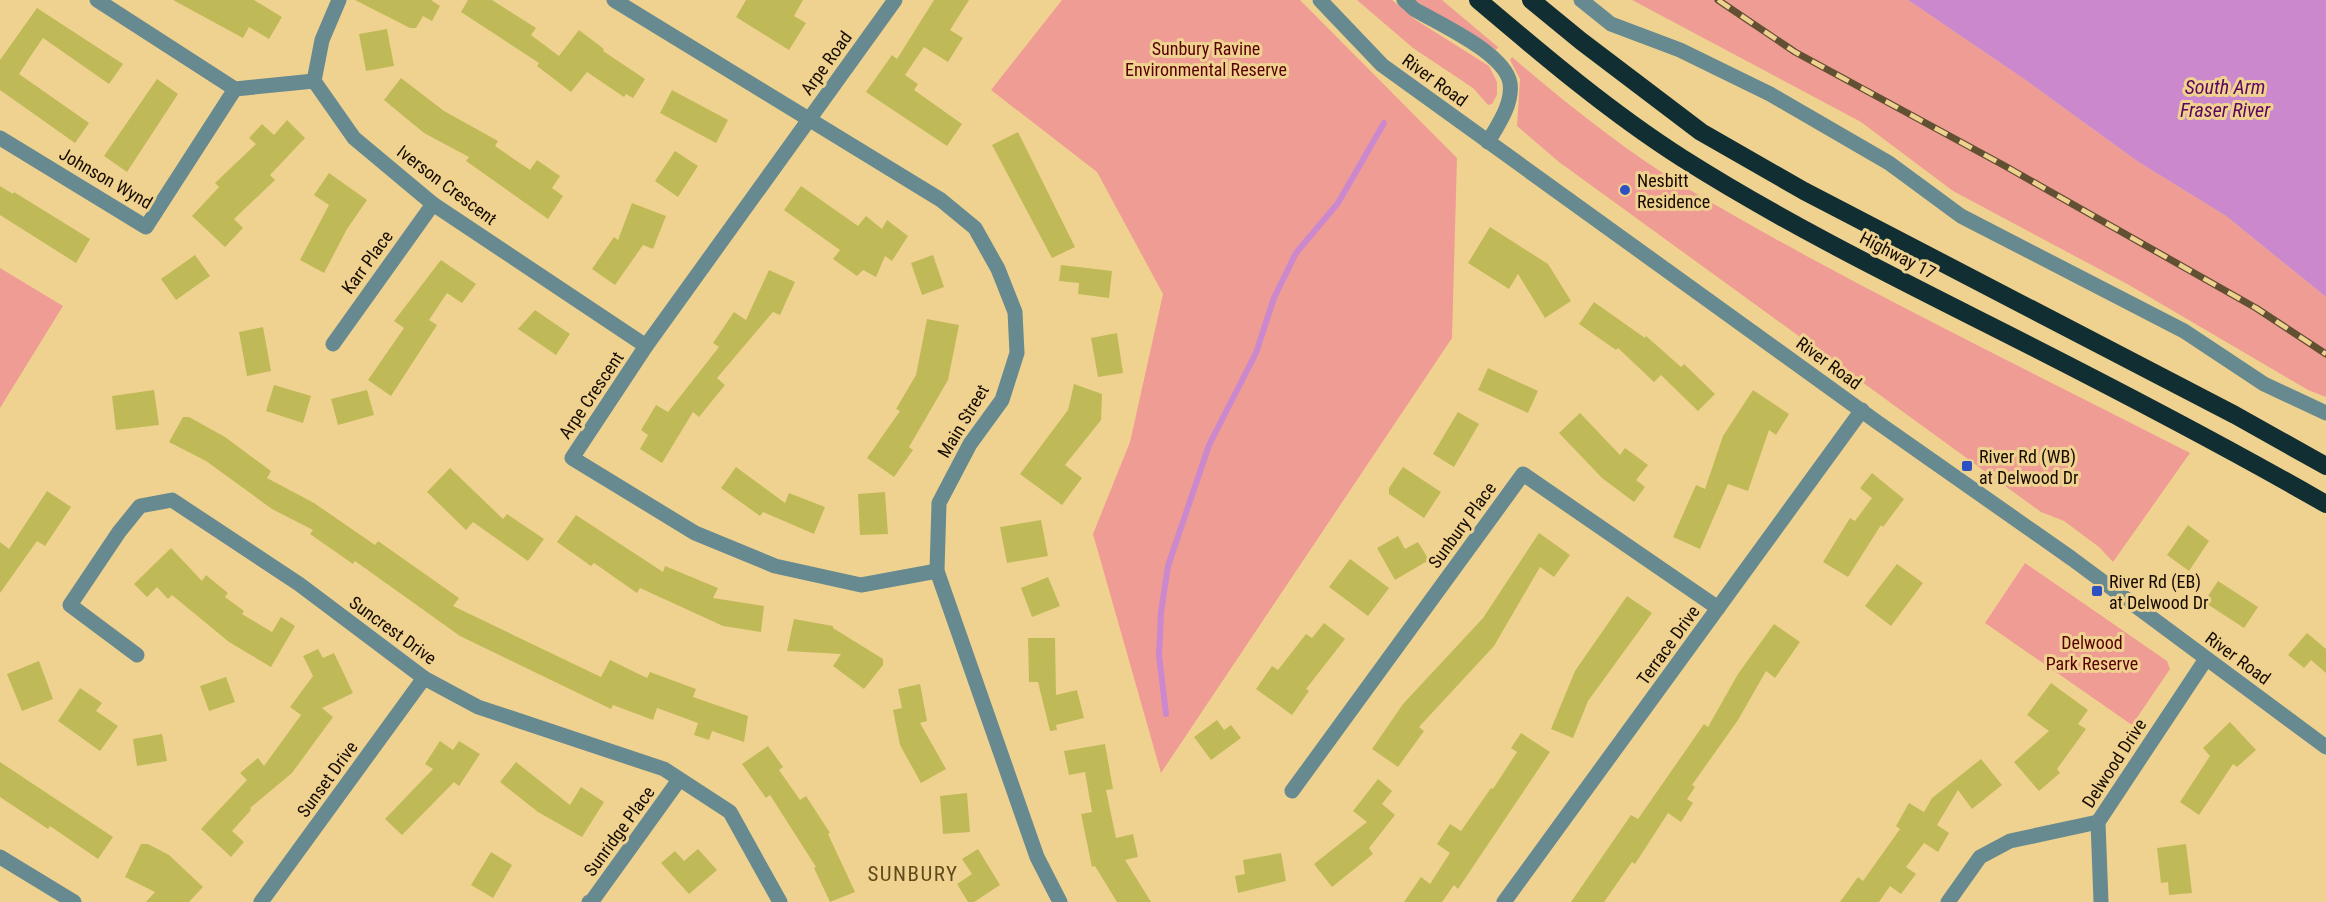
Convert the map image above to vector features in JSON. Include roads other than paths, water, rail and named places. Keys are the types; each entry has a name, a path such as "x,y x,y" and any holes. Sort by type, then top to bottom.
{"highway":[{"name":"Highway 17","path":"1478,0 1557,67 1620,115 1682,158 1783,219 2121,392 2326,504"},
{"name":"Highway 17","path":"1531,0 1641,88 1712,138 1803,191 2235,415 2326,466"}],"street":[{"path":"97,0 235,90 314,81 322,40 339,0"},
{"name":"Main Street","path":"615,0 941,200 975,228 998,269 1015,312 1017,353 1002,399 970,444 939,503 937,571 1037,857 1060,902"},
{"name":"Arpe Road","path":"810,119 895,0"},
{"name":"River Road","path":"1320,0 1382,65 2071,558 2326,747"},
{"path":"1404,0 1414,9 1491,56 1504,68 1510,82 1510,95 1503,117 1488,142"},
{"path":"1581,0 1611,24 1680,50 1779,100 1889,163 1961,216 2184,331 2264,384 2326,413"},
{"name":"Iverson Crescent","path":"314,81 354,138 433,204 646,346"},
{"name":"Johnson Wynd","path":"0,138 146,227 235,90"},
{"name":"Arpe Crescent","path":"810,119 646,346 572,458 695,533 775,566 861,585 937,571"},
{"name":"Karr Place","path":"333,344 433,204"},
{"name":"Terrace Drive","path":"1504,902 1862,410"},
{"name":"Sunbury Place","path":"1292,791 1523,474 1718,608"},
{"name":"Suncrest Drive","path":"137,655 70,605 140,506 172,500 299,584 424,678 478,707 664,770 730,812 780,902"},
{"name":"Delwood Drive","path":"2101,902 2098,822 2206,659"},
{"name":"Sunset Drive","path":"261,902 424,678"},
{"name":"Sunridge Place","path":"588,902 592,901 679,780"},
{"path":"1948,902 1980,857 2010,841 2098,822"},
{"path":"0,857 74,902"}],"water":[{"name":"South Arm Fraser River","path":"1908,0 2326,0 2326,297 2226,216 2137,161 2024,79"}],"waterway":[{"path":"1166,714 1159,655 1161,612 1168,566 1209,445 1256,353 1274,298 1296,253 1338,203 1384,123"}],"railway":[{"path":"1718,0 1795,52 2005,166 2256,308 2326,354"}],"place":[{"name":"Nesbitt Residence","path":"1625,190"},
{"name":"River Rd (WB) at Delwood Dr","path":"1967,466"},
{"name":"River Rd (EB) at Delwood Dr","path":"2097,591"}],"district":[{"name":"SUNBURY","path":"913,874"}],"park label":[{"name":"Sunbury Ravine Environmental Reserve","path":"1206,58"},
{"name":"Delwood Park Reserve","path":"2092,652"}]}
